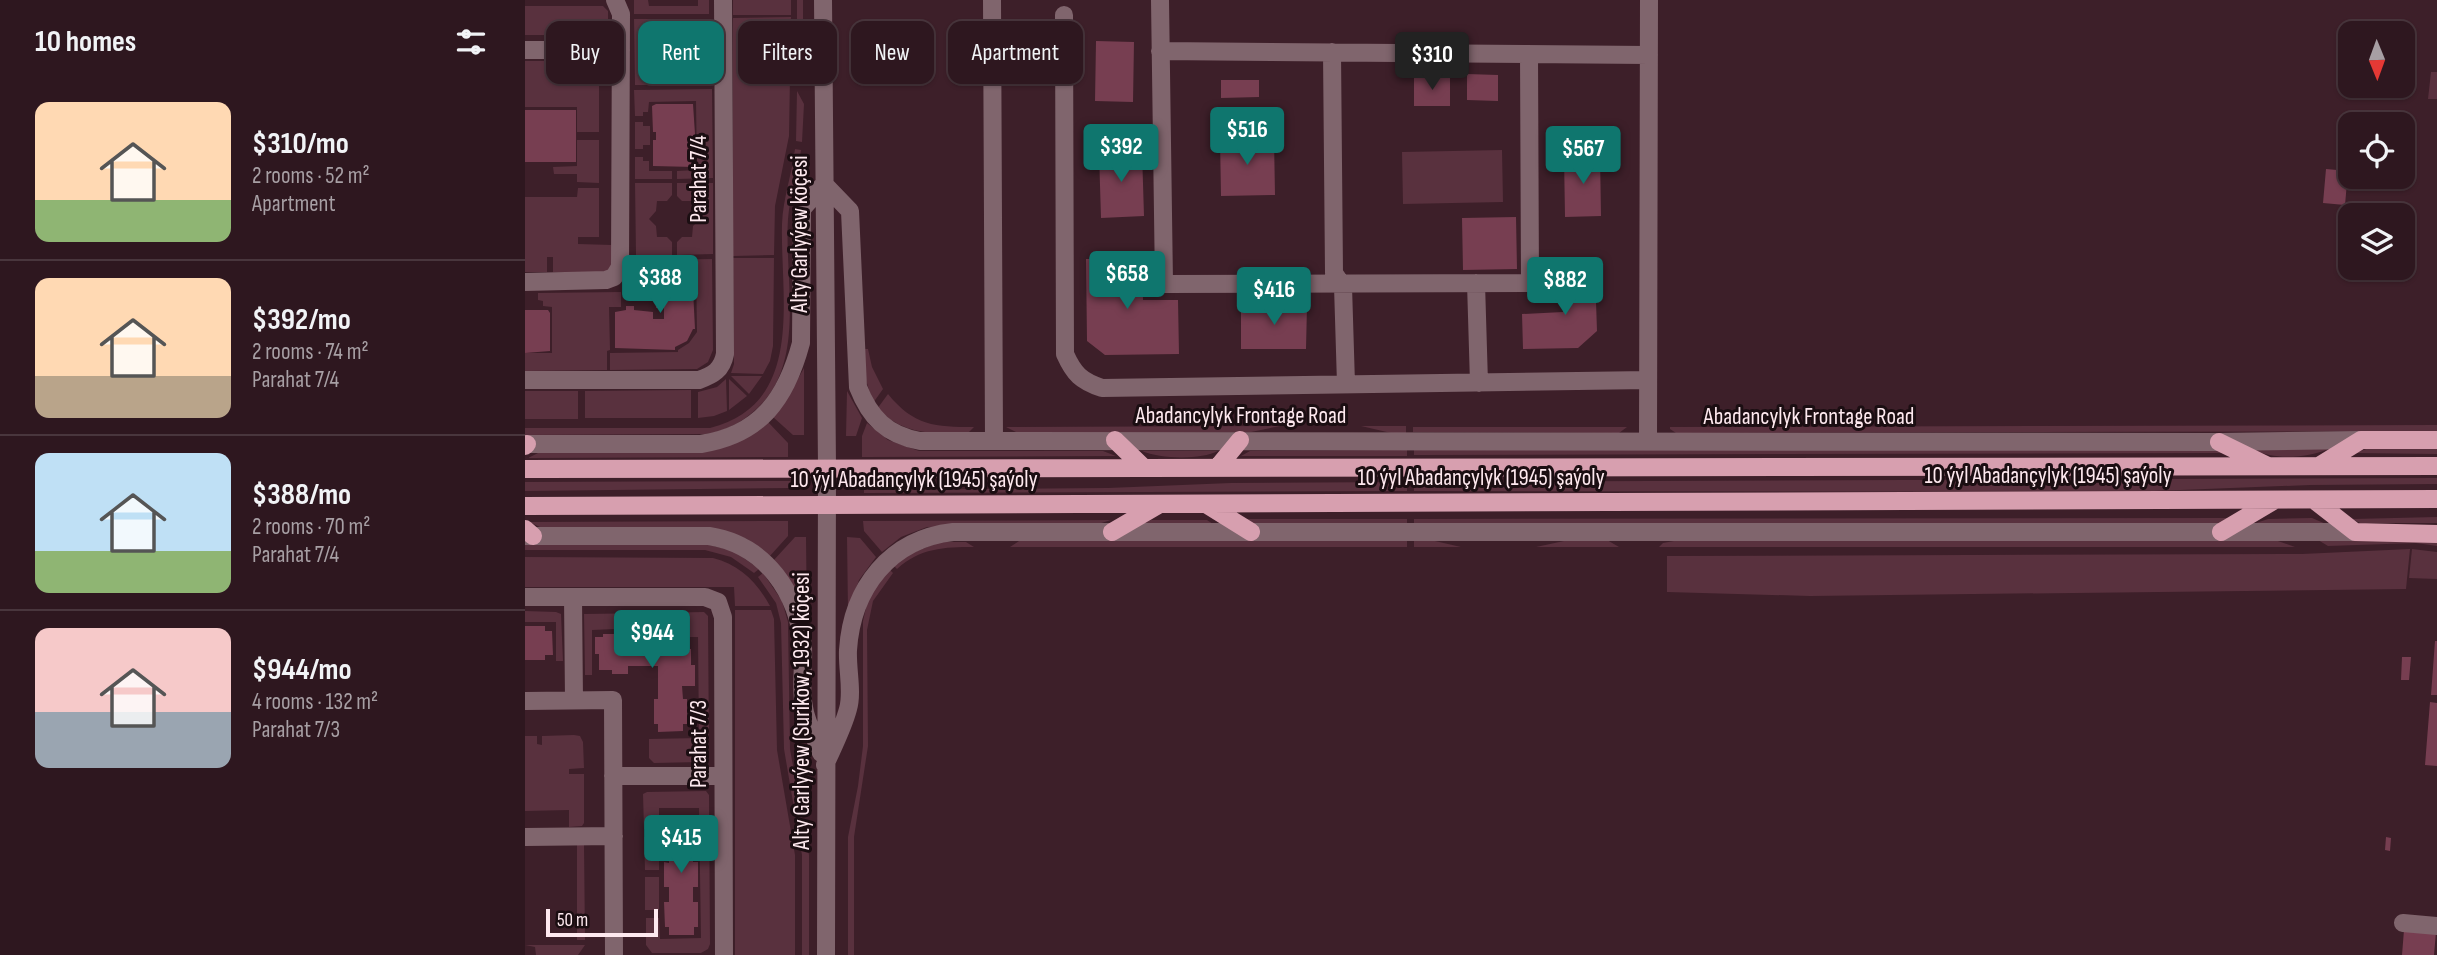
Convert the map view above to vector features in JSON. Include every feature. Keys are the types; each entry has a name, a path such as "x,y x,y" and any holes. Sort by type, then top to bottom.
{"main road":[{"path":"1115,440 1144,468"},
{"path":"1217,468 1240,440"},
{"path":"2319,466 2361,440 2437,440"},
{"path":"2219,442 2269,466"},
{"name":"10 ýyl Abadançylyk (1945) şaýoly","path":"525,469 2437,466"},
{"name":"10 ýyl Abadançylyk (1945) şaýoly","path":"525,506 2437,499"},
{"path":"2221,532 2275,500"},
{"path":"2314,500 2355,532 2437,534"},
{"path":"1112,532 1160,504"},
{"path":"1206,504 1251,532"}],"street":[{"path":"615,0 621,21"},
{"name":"Parahat 7/4","path":"525,380 699,380 712,375 722,365 725,354 723,0"},
{"name":"Alty Garlyýew köçesi","path":"823,0 827,468"},
{"path":"992,0 994,440"},
{"path":"1160,0 1164,284 1530,283 1529,54"},
{"path":"1648,441 1649,0"},
{"path":"1064,15 1065,354 1073,371 1086,383 1102,388 1648,380"},
{"path":"525,50 546,50"},
{"path":"1160,51 1649,55"},
{"path":"1332,52 1334,274 1341,284 1346,384"},
{"path":"525,282 606,281 614,277 621,267 621,84"},
{"path":"526,445 701,444 739,433 762,417 782,394 801,343 802,209 824,184"},
{"name":"Abadancylyk Frontage Road","path":"824,184 850,211 856,377 861,397 870,413 888,430 908,439 2361,440"},
{"path":"1476,283 1479,383"},
{"name":"Alty Garlyýew (Surikow, 1932) köçesi","path":"826,955 827,468"},
{"path":"825,765 849,707 848,649 853,623 867,584 893,555 912,542 935,534 2355,532"},
{"path":"528,534 709,536 738,543 755,553 779,580 797,614 803,650 804,708 825,765"},
{"name":"Parahat 7/3","path":"525,597 705,597 717,602 723,617 724,955"},
{"path":"573,597 573,700"},
{"path":"525,701 613,700 614,955"},
{"path":"614,776 723,776"},
{"path":"525,837 614,836"},
{"path":"2403,923 2437,926"}],"shaded area":[{"path":"634,0 648,0 649,6 698,6 698,0 709,0 709,14 634,14"},
{"path":"733,0 791,0 791,15 733,15"},
{"path":"797,0 803,0 803,21 797,21"},
{"path":"525,6 603,6 608,11 608,21 546,21 546,35 525,35"},
{"path":"791,17 791,21 738,21 738,84 790,84 789,136 775,206 774,255 733,256 733,18"},
{"path":"634,19 711,19 638,21 638,84 671,85 635,85"},
{"path":"525,61 546,61 546,84 599,84 599,132 577,132 577,107 525,107"},
{"path":"2431,72 2437,72 2437,99 2428,99"},
{"path":"712,84 712,85 676,85"},
{"path":"712,89 713,178 677,179 677,171 697,170 696,101 649,102 648,112 643,112 643,116 635,116 634,90"},
{"path":"797,91 804,104 802,142 796,141"},
{"path":"635,122 650,126 650,145 643,145 643,149 635,149"},
{"path":"577,140 599,140 599,183 577,182 577,174 554,174 553,167 577,166"},
{"path":"795,149 801,150 788,219 790,322 787,348 781,372 770,393 753,412 731,427 705,434 525,435 525,428 710,428 741,415 761,396 774,372 781,344 784,314 782,224"},
{"path":"1502,150 1503,202 1403,204 1402,152"},
{"path":"635,157 643,157 643,161 649,161 649,171 672,171 672,179 635,179"},
{"path":"635,183 672,183 672,195 667,201 657,201 656,211 649,219 656,226 657,237 667,237 672,242 672,255 636,255"},
{"path":"677,183 713,183 713,254 677,255 677,242 682,237 692,237 693,226 700,219 692,211 692,201 682,201 677,196"},
{"path":"578,188 599,188 599,237 578,237 578,244 612,245 616,248 610,270 553,272 553,257 547,257 547,272 525,272 525,197 577,197"},
{"path":"733,258 774,258 773,346 770,361 763,374 731,373 734,364"},
{"path":"653,259 649,276 636,276 636,260"},
{"path":"712,259 713,350 708,362 697,369 610,370 610,353 678,352 697,332 696,266 655,266 655,260"},
{"path":"621,292 621,307 609,307 610,350 607,351 607,370 525,371 525,353 552,353 552,307 543,306 543,301 538,300 538,293"},
{"path":"862,349 868,349 872,367 883,389 873,403 866,380"},
{"path":"804,368 804,435 793,435 773,417"},
{"path":"731,376 762,376 749,394"},
{"path":"726,379 727,411 698,418 698,392 717,387"},
{"path":"729,379 747,396 729,410"},
{"path":"691,390 691,418 585,418 585,391"},
{"path":"525,391 578,391 578,419 525,419"},
{"path":"847,391 862,418 856,436 846,436"},
{"path":"888,394 916,419 937,425 974,427 968,433 930,433 909,428 888,418 877,409"},
{"path":"768,422 788,443 788,457 528,458 540,452 706,451"},
{"path":"867,423 888,440 919,451 1103,451 1116,456 862,457 862,436"},
{"path":"2437,425 2437,431 1676,433 1670,429 1670,427"},
{"path":"1280,426 1251,432 1018,433 1006,427"},
{"path":"1361,426 1406,426 1406,433 1391,433"},
{"path":"1413,427 1627,427 1619,433 1413,432"},
{"path":"2437,447 2437,454 2355,453 2366,449"},
{"path":"2216,448 2228,453 1414,455 1414,450"},
{"path":"2331,448 2291,457 2261,453 2252,449"},
{"path":"1407,450 1407,456 1241,456 1250,451"},
{"path":"1142,451 1218,451 1201,456 1180,457 1159,456"},
{"path":"2437,478 2437,484 2310,485 2130,492 1414,491 1414,482"},
{"path":"790,481 790,488 525,491 525,482"},
{"path":"1407,482 1407,491 864,493 864,490"},
{"path":"2437,517 2437,523 2360,523 2352,519"},
{"path":"2229,518 2217,525 1414,526 1414,519"},
{"path":"2312,518 2326,524 2250,525 2268,519"},
{"path":"1243,519 1407,519 1407,525 1259,526"},
{"path":"1111,520 1095,525 927,527 901,537 882,552 864,531 863,521"},
{"path":"1151,520 1207,520 1216,526 1138,526"},
{"path":"788,521 788,536 769,557 747,539 718,530 542,528 529,522"},
{"path":"795,537 806,537 807,622 773,561"},
{"path":"847,537 860,538 876,557 859,580 848,611"},
{"path":"1607,540 1619,547 1536,547 1564,541"},
{"path":"2275,540 2295,547 1659,547 1663,543 1674,541"},
{"path":"2318,540 2421,540 2437,542 2437,546 2416,543 2328,546"},
{"path":"1019,541 1407,541 1407,547 1010,547"},
{"path":"1414,541 1435,541 1461,547 1414,547"},
{"path":"940,542 966,542 974,547 933,550 915,557 897,569 893,565 902,557"},
{"path":"525,543 705,544 734,551 759,569 754,573 731,557 705,550 525,550"},
{"path":"2410,549 2406,589 1810,596 1667,592 1667,556 2302,554"},
{"path":"2412,549 2437,552 2437,579 2409,578"},
{"path":"525,557 713,558 731,565 747,576 770,606 735,606 734,587 525,587"},
{"path":"889,569 893,573 873,601 867,630 868,746 854,837 854,955 848,955 848,837 863,746 863,621 868,599"},
{"path":"763,573 782,601 788,622 790,749 809,855 809,955 802,955 802,855 784,749 781,623 776,603 758,577"},
{"path":"735,610 771,610 774,619 777,750 795,855 795,955 735,955"},
{"path":"525,611 561,614 563,661 556,661 556,622 525,622"},
{"path":"704,612 708,616 709,752 701,762 654,763 649,758 649,739 699,738 698,637 658,637 657,613"},
{"path":"653,613 653,625 640,625 640,621 616,622 615,629 592,630 592,675 585,675 584,614"},
{"path":"525,736 537,736 537,744 542,745 542,736 580,736 583,742 584,768 569,769 569,774 584,774 584,823 582,826 569,827 569,810 525,811"},
{"path":"706,791 709,795 710,944 708,949 701,953 652,953 646,945 646,918 659,918 660,939 701,938 699,808 659,808 659,828 644,829 643,794"},
{"path":"644,837 659,837 659,870 645,870"},
{"path":"577,844 584,844 585,940 577,940"},
{"path":"645,877 659,877 659,910 645,910"},
{"path":"525,945 585,945 578,955 536,955 535,947"}],"building":[{"path":"1096,41 1134,42 1133,102 1095,101"},
{"path":"1467,74 1498,75 1498,101 1467,100"},
{"path":"1414,78 1450,78 1450,106 1414,106"},
{"path":"1221,80 1259,80 1259,97 1221,98"},
{"path":"693,104 696,149 694,167 653,166 653,140 656,140 656,132 653,132 652,106"},
{"path":"525,110 576,110 576,162 525,162"},
{"path":"1220,139 1274,139 1275,195 1221,196"},
{"path":"1142,151 1144,216 1101,218 1099,153"},
{"path":"1600,155 1601,216 1565,217 1564,156"},
{"path":"2326,169 2338,170 2338,189 2346,189 2345,203 2323,203"},
{"path":"1516,217 1517,269 1463,270 1462,218"},
{"path":"1142,258 1143,300 1178,300 1179,354 1105,355 1087,341 1086,259"},
{"path":"656,270 692,270 695,329 687,341 675,347 675,350 615,348 615,312 626,310 626,306 634,306 634,310 653,312 653,319 664,319 664,308 656,308 655,290 650,290 650,281 654,281"},
{"path":"1595,272 1597,331 1578,348 1523,349 1522,314 1563,312 1562,273"},
{"path":"1241,306 1307,306 1306,349 1241,349"},
{"path":"525,310 548,310 550,313 550,351 525,353"},
{"path":"620,625 635,625 635,629 648,629 648,645 670,645 670,641 687,641 687,649 691,649 691,665 695,665 695,686 682,686 683,699 687,699 687,724 683,724 683,731 658,732 658,724 654,724 654,699 658,699 658,666 628,666 628,674 612,674 612,670 599,670 595,637 620,634"},
{"path":"525,626 545,626 545,631 552,631 553,655 545,655 545,660 525,660"},
{"path":"2435,641 2437,695 2431,695"},
{"path":"2402,657 2411,657 2409,680 2401,680"},
{"path":"2430,702 2437,703 2437,766 2425,765"},
{"path":"668,815 693,815 693,822 698,822 698,847 693,847 693,862 698,862 698,887 693,887 693,902 698,902 698,927 694,927 694,935 669,935 669,927 665,927 664,902 669,902 669,887 664,887 664,862 669,863 669,847 664,847 664,823 669,822"},
{"path":"2386,837 2391,838 2390,851 2385,850"},
{"path":"2404,930 2436,932 2434,955 2402,955"}]}
